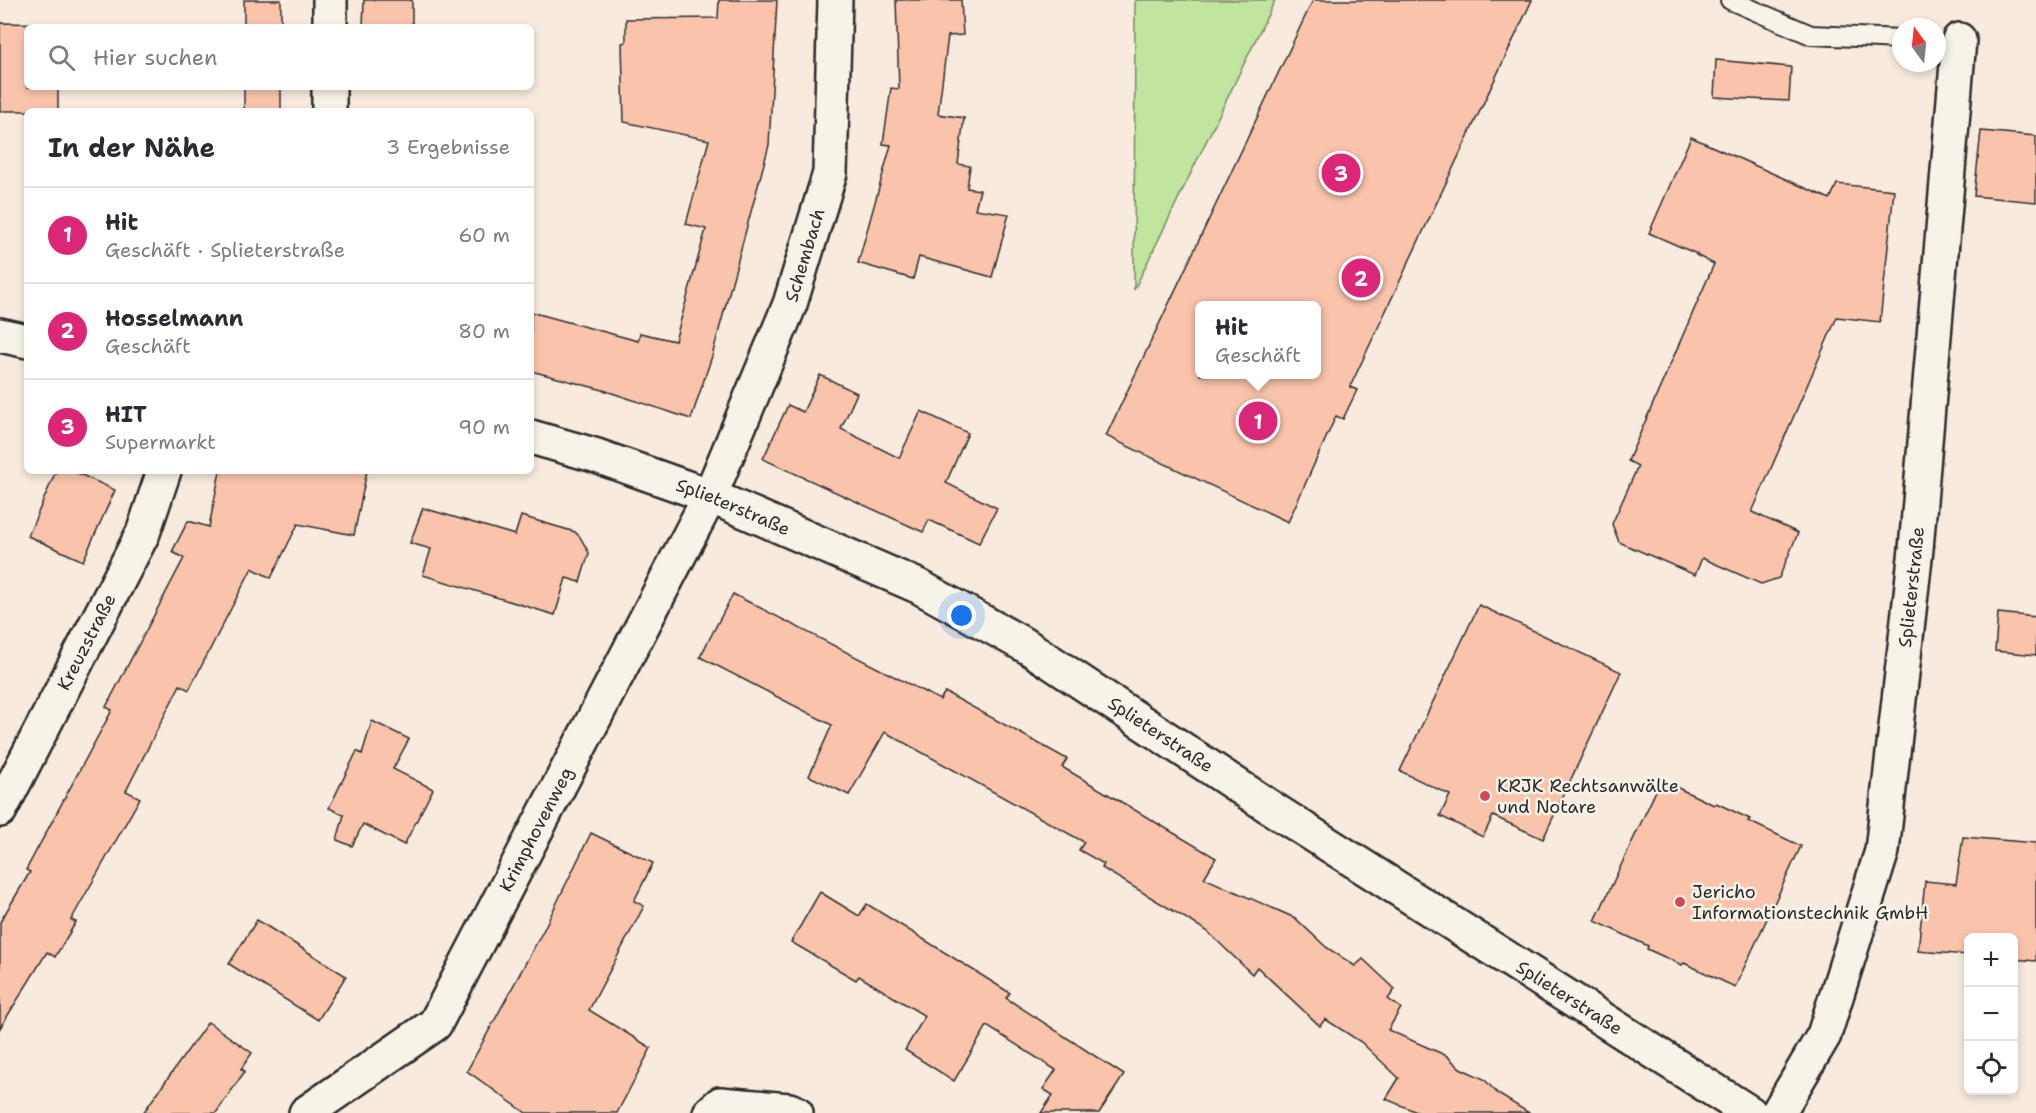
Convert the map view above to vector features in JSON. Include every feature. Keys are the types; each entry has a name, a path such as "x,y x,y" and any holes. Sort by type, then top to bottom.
{"street":[{"path":"330,0 330,24"},
{"name":"Schembach","path":"710,496 790,304 830,173 835,0"},
{"name":"Splieterstraße","path":"1778,1113 1824,1035 1882,851 1916,549 1948,40"},
{"path":"329,90 329,108"},
{"path":"0,335 24,340"},
{"name":"Splieterstraße","path":"534,438 594,455 710,496 918,586 1028,646 1279,813 1750,1113"},
{"name":"Kreuzstraße","path":"0,810 143,533 163,474"},
{"name":"Krimphovenweg","path":"306,1113 435,1023 710,496"},
{"path":"710,1113 720,1104 789,1110 796,1113"}],"lane":[{"path":"1730,0 1811,35 1892,39"}],"green space":[{"path":"1135,0 1275,0 1134,290 1135,2"}],"building":[{"path":"244,0 281,0 281,24 244,24"},
{"path":"364,0 412,0 412,24 363,24"},
{"path":"719,0 777,0 769,145 712,356 691,419 603,390 534,372 534,313 638,341 640,333 675,341 706,229 686,224 709,140 624,122 622,43 626,42 626,19 718,18"},
{"path":"896,0 961,0 963,35 948,36 938,114 964,118 958,164 970,166 967,188 980,190 975,209 1009,214 992,277 919,257 913,279 858,263 891,145 883,144 891,88 899,89"},
{"path":"1313,0 1532,0 1350,387 1357,390 1343,419 1336,416 1288,522 1106,436"},
{"path":"0,23 59,24 24,24 24,90 58,90 58,108 0,111"},
{"path":"1716,60 1791,67 1789,101 1714,97"},
{"path":"244,90 281,90 281,108 244,108"},
{"path":"1981,131 2036,136 2036,202 1974,196"},
{"path":"1691,137 1830,199 1837,184 1894,190 1880,322 1837,317 1752,512 1798,533 1779,578 1761,584 1702,558 1695,575 1619,542 1612,524 1638,466 1628,461 1714,264 1649,233"},
{"path":"820,375 857,393 841,429 899,458 921,411 968,433 946,483 997,508 979,543 929,520 923,532 763,459 788,405 803,412"},
{"path":"55,474 80,474 115,490 83,561 28,536"},
{"path":"219,474 366,474 354,535 298,524 271,578 252,568 189,690 180,685 126,791 140,798 71,920 76,922 55,957 47,952 0,1028 0,922 30,872 26,870 112,710 106,707 184,558 172,552 188,521 209,527"},
{"path":"423,508 515,535 521,516 575,532 589,553 580,582 566,578 555,615 423,575 431,549 410,543"},
{"path":"733,594 940,700 945,692 1067,759 1062,767 1216,858 1204,878 1295,918 1326,947 1355,966 1363,959 1395,989 1388,999 1401,1008 1388,1030 1447,1056 1460,1068 1484,1079 1498,1094 1529,1113 1419,1113 1386,1099 1399,1078 1361,1042 1325,1019 1320,1026 1257,967 1252,974 1207,931 1102,868 1104,864 1079,850 1084,842 885,732 849,795 809,776 832,725 700,657"},
{"path":"1479,605 1621,672 1543,839 1493,816 1483,837 1440,816 1450,795 1400,771"},
{"path":"1998,613 2036,617 2036,655 1995,651"},
{"path":"372,721 409,739 393,769 433,789 404,845 363,824 352,846 337,840 344,815 329,808 357,751 362,754"},
{"path":"1661,780 1750,819 1748,821 1801,846 1735,987 1684,963 1682,965 1647,949 1648,946 1595,921"},
{"path":"591,833 653,863 634,901 644,906 589,1010 651,1048 617,1113 526,1113 467,1071 543,931"},
{"path":"1963,837 2036,843 2036,961 2018,959 2018,933 1964,933 1964,955 1918,951 1925,881 1956,884"},
{"path":"820,892 859,916 867,904 1010,993 1006,998 1124,1075 1099,1113 1041,1113 1053,1095 1043,1089 1056,1070 987,1026 954,1081 905,1050 925,1016 859,976 856,980 791,942"},
{"path":"257,920 346,976 318,1020 229,964"},
{"path":"208,1022 252,1053 241,1069 245,1071 216,1113 143,1113"}],"place":[{"name":"HIT","path":"1341,173"},
{"name":"Hosselmann","path":"1361,278"},
{"name":"Hit","path":"1258,421"},
{"name":"KRJK Rechtsanwälte und Notare","path":"1485,796"},
{"name":"Jericho Informationstechnik GmbH","path":"1680,902"}]}
